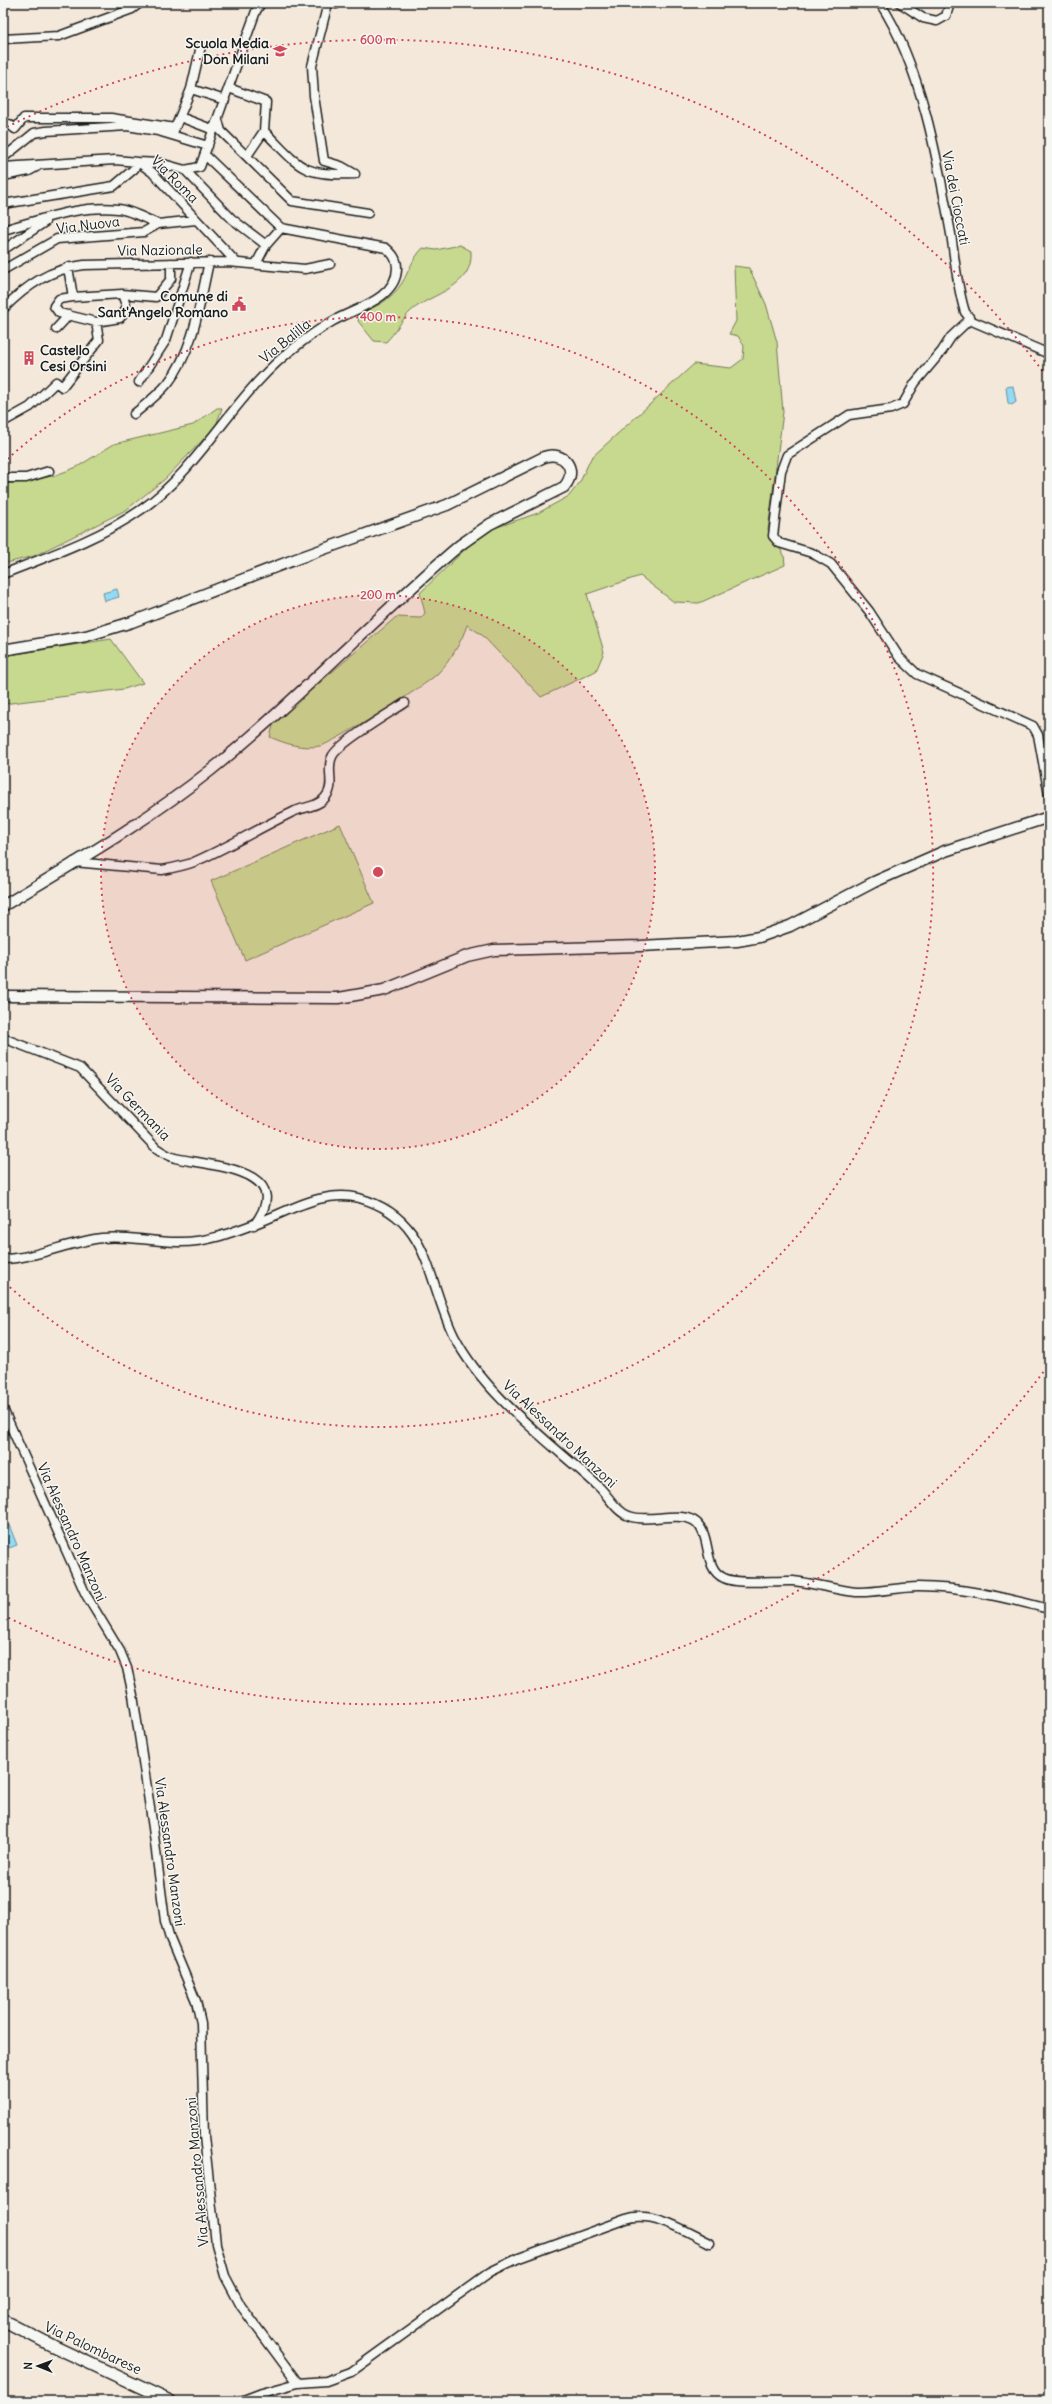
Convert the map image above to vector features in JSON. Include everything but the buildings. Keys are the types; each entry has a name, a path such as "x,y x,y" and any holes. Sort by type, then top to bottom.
{"main road":[{"name":"Via Palombarese","path":"3,2320 53,2346 170,2401"}],"street":[{"path":"3,39 59,36 132,9 140,3"},
{"path":"3,204 114,186 134,169 138,162 160,163 185,170 200,167 206,156 208,146 256,10 261,3"},
{"path":"264,132 301,168 311,172 334,175 355,174 341,166 324,161 312,72 328,3"},
{"name":"Via dei Cioccati","path":"880,3 900,40 921,103 940,178 964,308 970,319"},
{"path":"900,3 923,18 937,21 946,16 950,3"},
{"path":"174,132 191,89 201,46"},
{"path":"229,88 266,102 264,132 247,156"},
{"path":"191,89 225,100"},
{"path":"180,117 214,130"},
{"path":"3,124 10,124 15,129 24,118 111,118 174,132 208,146"},
{"path":"218,120 221,131 292,201 368,213"},
{"path":"3,158 34,133 46,131 127,126 174,132"},
{"path":"206,156 281,228 266,245 256,264"},
{"name":"Via Roma","path":"3,167 42,164 138,162 152,172 236,262"},
{"path":"3,176 29,171 42,164"},
{"path":"185,170 232,219 266,245"},
{"path":"3,230 62,212 82,210 119,209 158,224 196,220"},
{"path":"3,250 62,212"},
{"name":"Via Nuova","path":"3,270 57,239 144,232 158,224"},
{"name":"Via Balilla","path":"3,574 108,529 146,506 172,482 252,388 280,359 318,330 376,299 394,282 397,270 397,261 386,248 281,228"},
{"path":"139,382 166,340 191,262"},
{"name":"Via Nazionale","path":"3,309 33,283 49,273 68,267 191,262 236,262 305,269 330,264"},
{"path":"134,414 161,391 178,368 194,325 209,262"},
{"path":"122,294 128,308 120,318 96,322 59,313 54,306 59,300 72,297 122,294 156,297 171,279 171,263"},
{"path":"68,267 72,297"},
{"path":"56,329 69,315"},
{"path":"1049,354 970,319 951,336 942,351 915,383 903,404 891,409 852,414 787,455 781,471 773,536 779,544 815,554 830,564 869,611 900,657 917,674 1033,726 1038,735 1049,795"},
{"path":"3,422 30,408 56,382 62,387 99,340 96,322"},
{"path":"3,650 86,636 132,622 296,559 447,505 544,457 557,456 564,459 568,465 570,476 564,487 496,521 469,538 217,764 146,818 3,906"},
{"path":"3,478 26,478 49,471"},
{"path":"74,862 162,870 176,868 194,862 296,811 319,803 328,795 330,783 329,767 332,755 354,737 405,703"},
{"path":"3,996 339,998 384,990 467,956 494,950 640,946 750,939 782,930 874,882 951,849 1049,817"},
{"name":"Via Germania","path":"3,1038 80,1068 156,1148 166,1154 219,1166 256,1179 263,1188 265,1201 262,1214 254,1224"},
{"name":"Via Alessandro Manzoni","path":"3,1259 26,1256 80,1242 110,1237 175,1242 200,1241 254,1224 313,1201 333,1196 360,1198 378,1205 399,1217 409,1227 416,1238 456,1340 502,1399 601,1488 624,1514 638,1518 684,1518 695,1522 702,1531 713,1568 725,1579 794,1581 857,1592 916,1587 964,1590 993,1594 1049,1609"},
{"name":"Via Alessandro Manzoni","path":"3,1409 86,1595 120,1651 127,1668 133,1695 152,1821 165,1921 170,1939 196,2001 201,2023 204,2136 216,2244 226,2276 240,2306 298,2383"},
{"path":"241,2401 262,2393 298,2383 326,2381 351,2372 490,2272 527,2255 626,2219 637,2216 669,2223 710,2243"}],"green space":[{"path":"460,245 471,251 470,263 466,273 459,281 411,311 386,342 374,341 358,321 361,312 373,308 394,294 402,283 413,261 423,248 436,250"},
{"path":"734,266 749,268 766,304 777,342 783,412 768,530 784,555 785,565 699,603 674,602 640,576 587,594 604,652 596,671 541,697 481,634 467,625 455,651 437,674 399,701 360,725 328,743 313,747 294,745 270,737 274,722 396,617 421,618 425,613 420,593 483,532 538,513 569,496 580,482 591,458 694,364 731,368 743,359 744,346 738,336 729,334 736,321"},
{"path":"217,408 222,408 216,426 165,479 126,510 34,556 3,564 3,484 25,482 56,475 77,467 114,444 193,425"},
{"path":"111,639 143,683 124,689 3,704 3,656"},
{"path":"340,824 374,903 245,960 211,881"}],"water":[{"path":"1013,386 1016,402 1012,405 1008,403 1006,387"},
{"path":"117,589 119,597 105,601 103,593"},
{"path":"9,1525 17,1545 9,1548 3,1528"}],"place":[{"name":"Scuola Media Don Milani","path":"280,51"},
{"name":"Comune di Sant'Angelo Romano","path":"239,304"},
{"name":"Castello Cesi Orsini","path":"29,358"}]}
